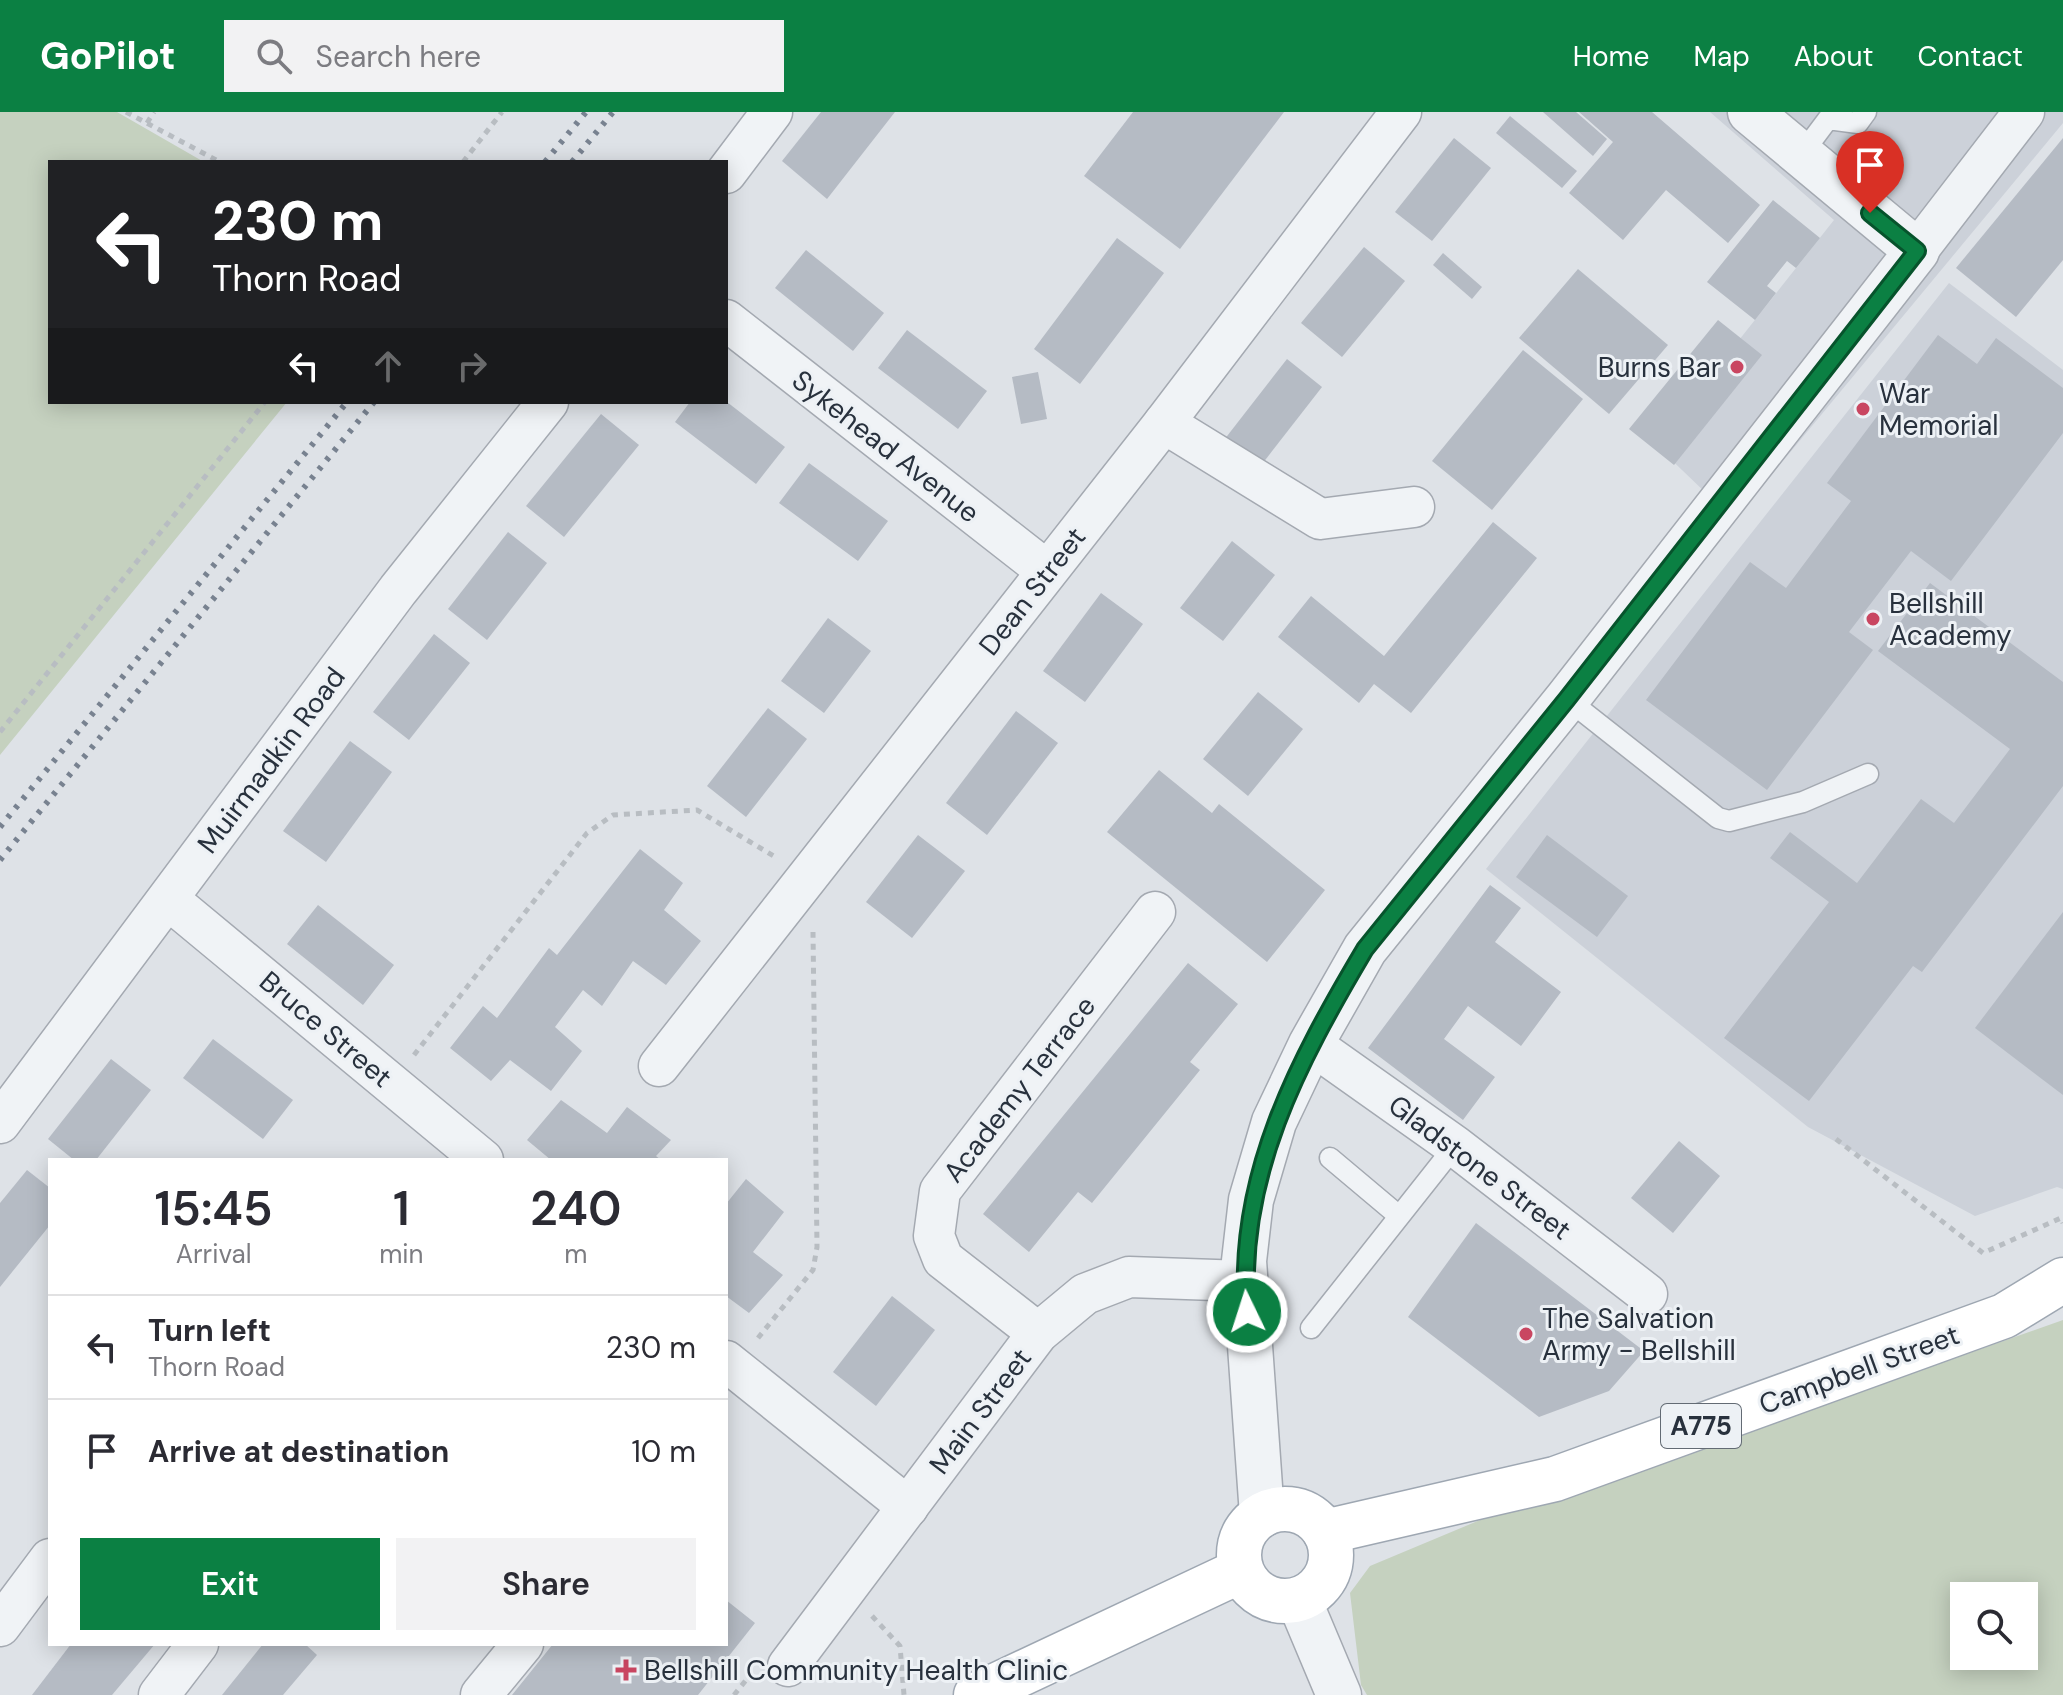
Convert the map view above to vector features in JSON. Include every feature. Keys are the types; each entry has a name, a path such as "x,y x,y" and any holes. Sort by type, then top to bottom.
{"main road":[{"name":"Campbell Street","path":"1325,1532 1555,1479 2004,1316 2063,1280"},
{"path":"1286,1508 1308,1515 1325,1532 1333,1560 1321,1582 1299,1600 1281,1601 1260,1596 1249,1587 1240,1571 1242,1534 1262,1515 1286,1508"},
{"path":"976,1695 1240,1571"}],"street":[{"path":"728,170 772,112"},
{"name":"Dean Street","path":"659,1066 1164,423 1401,112"},
{"path":"1750,112 1917,251"},
{"path":"1262,1515 1244,1281 1251,1200 1274,1122 1311,1044 1365,949 1567,699 2024,112"},
{"name":"Sykehead Avenue","path":"728,322 1047,571"},
{"name":"Muirmadkin Road","path":"0,1123 398,590 546,404"},
{"path":"1164,423 1320,519 1414,507"},
{"name":"Bruce Street","path":"168,899 481,1158"},
{"name":"Academy Terrace","path":"1038,1333 943,1259 934,1236 940,1191 1155,912"},
{"name":"Gladstone Street","path":"1311,1044 1455,1146 1647,1294"},
{"name":"Main Street","path":"788,1666 1038,1333 1085,1294 1129,1277 1244,1281"},
{"path":"733,1377 908,1507"},
{"path":"0,1626 48,1562"},
{"path":"1299,1600 1339,1695"},
{"path":"159,1695 196,1646"},
{"path":"481,1695 521,1646"}],"lane":[{"path":"1801,155 1828,119 1858,123 1866,112"},
{"path":"1567,699 1718,818 1729,821 1803,802 1868,774"},
{"path":"1311,1328 1455,1146"},
{"path":"1330,1158 1399,1216"}],"path":[{"path":"126,112 216,160"},
{"path":"147,123 154,112"},
{"path":"465,160 502,112"},
{"path":"0,732 263,404"},
{"path":"392,1084 587,833 613,815 697,810 810,876 817,1247 813,1270 733,1377"},
{"path":"1836,1139 1983,1253 2062,1220"},
{"path":"848,1588 900,1646 904,1695"}],"shaded area":[{"path":"1710,112 2063,112 2063,123 1734,520 1656,445 1834,220"},
{"name":"Bellshill Academy","path":"1949,283 2063,370 2063,1189 2057,1187 1975,1216 1808,1127 1486,869"}],"green space":[{"path":"0,112 117,112 201,160 48,160 48,404 285,404 0,755"},
{"path":"2063,1320 2063,1695 1367,1695 1361,1685 1350,1593 1370,1566 1492,1515 1691,1451"}],"building":[{"path":"821,112 895,112 827,199 782,161"},
{"path":"1133,112 1284,112 1180,249 1084,176"},
{"path":"1543,112 1576,112 1607,139 1593,156"},
{"path":"1579,112 1652,112 1760,205 1728,243 1666,190 1623,240 1569,193 1613,142"},
{"path":"1510,116 1577,171 1562,188 1496,133"},
{"path":"1454,138 1491,168 1432,241 1395,212"},
{"path":"2063,138 2063,260 2016,317 1956,268"},
{"path":"1773,200 1820,238 1796,268 1787,261 1767,286 1776,293 1755,320 1707,282"},
{"path":"1117,238 1164,273 1080,384 1034,349"},
{"path":"1364,247 1405,281 1342,357 1301,323"},
{"path":"806,250 884,313 853,351 775,288"},
{"path":"1443,253 1482,287 1472,299 1433,265"},
{"path":"1578,269 1668,345 1609,414 1519,338"},
{"path":"1718,320 1762,355 1674,465 1629,429"},
{"path":"907,330 987,391 958,429 878,368"},
{"path":"1938,335 1977,364 1996,338 2063,388 2063,433 1951,581 1911,551 1849,632 1873,650 1767,790 1646,700 1750,562 1786,588 1851,501 1827,483"},
{"path":"1523,350 1583,399 1492,510 1432,461"},
{"path":"1287,359 1322,387 1259,468 1224,440"},
{"path":"1038,372 1047,419 1021,424 1012,377"},
{"path":"728,403 785,447 756,484 675,422 688,404"},
{"path":"601,414 639,445 564,537 526,506"},
{"path":"809,463 888,521 858,561 779,503"},
{"path":"1493,522 1537,558 1411,713 1374,684 1359,703 1278,637 1311,596 1384,656"},
{"path":"508,532 547,563 487,640 448,609"},
{"path":"1232,541 1275,575 1223,641 1180,608"},
{"path":"1930,583 2063,682 2063,786 1922,972 1913,966 1809,1101 1724,1038 1829,902 1770,858 1790,832 1857,883 1921,799 1954,823 2010,749 1878,651"},
{"path":"1101,593 1143,624 1085,702 1043,671"},
{"path":"828,618 871,651 824,713 781,681"},
{"path":"434,634 470,663 409,740 373,712"},
{"path":"1258,692 1303,729 1248,796 1203,759"},
{"path":"768,708 807,739 746,817 707,786"},
{"path":"1016,711 1058,743 987,835 946,803"},
{"path":"350,741 392,772 326,862 283,831"},
{"path":"1159,770 1212,813 1219,804 1325,890 1267,962 1107,832"},
{"path":"918,835 965,871 912,938 866,902"},
{"path":"1547,835 1628,896 1597,937 1516,877"},
{"path":"640,849 683,883 664,910 701,941 666,985 633,961 602,1006 583,990 555,1027 582,1051 551,1091 510,1060 491,1081 450,1048 483,1006 497,1018 549,948 557,955"},
{"path":"1490,885 1521,908 1495,942 1561,992 1521,1046 1468,1006 1444,1039 1495,1077 1463,1120 1368,1048"},
{"path":"318,905 394,965 363,1005 287,944"},
{"path":"2063,912 2063,1095 1975,1028"},
{"path":"1188,963 1238,1004 1190,1062 1200,1070 1092,1203 1078,1192 1029,1252 983,1214"},
{"path":"213,1039 293,1100 263,1139 183,1078"},
{"path":"111,1059 151,1090 98,1158 72,1158 48,1139"},
{"path":"561,1100 607,1133 627,1107 671,1140 656,1156 658,1158 549,1158 527,1140"},
{"path":"1679,1141 1720,1176 1673,1233 1631,1198"},
{"path":"27,1170 48,1186 48,1227 0,1287 0,1203"},
{"path":"746,1179 784,1212 753,1252 783,1275 749,1313 728,1297 728,1202"},
{"name":"The Salvation Army - Bellshill","path":"1476,1223 1644,1351 1609,1391 1539,1417 1408,1317"},
{"path":"892,1296 935,1330 876,1406 833,1372"},
{"name":"Bellshill Community Health Clinic","path":"728,1602 755,1623 698,1695 512,1695 551,1646 728,1646"},
{"path":"69,1646 153,1646 112,1695 32,1695"},
{"path":"261,1646 307,1646 317,1655 283,1695 222,1695"}],"railway":[{"path":"547,160 586,112"},
{"path":"574,160 613,112"},
{"path":"0,827 345,404"},
{"path":"0,860 372,404"}],"place":[{"name":"Burns Bar","path":"1737,367"},
{"name":"War Memorial","path":"1863,409"},
{"name":"Bellshill Academy","path":"1873,619"},
{"name":"The Salvation Army - Bellshill","path":"1526,1334"},
{"name":"Bellshill Community Health Clinic","path":"626,1670"}],"route":[{"path":"1247,1312 1244,1261 1251,1200 1274,1122 1340,990 1365,949 1567,699 1917,251 1870,213"}]}
